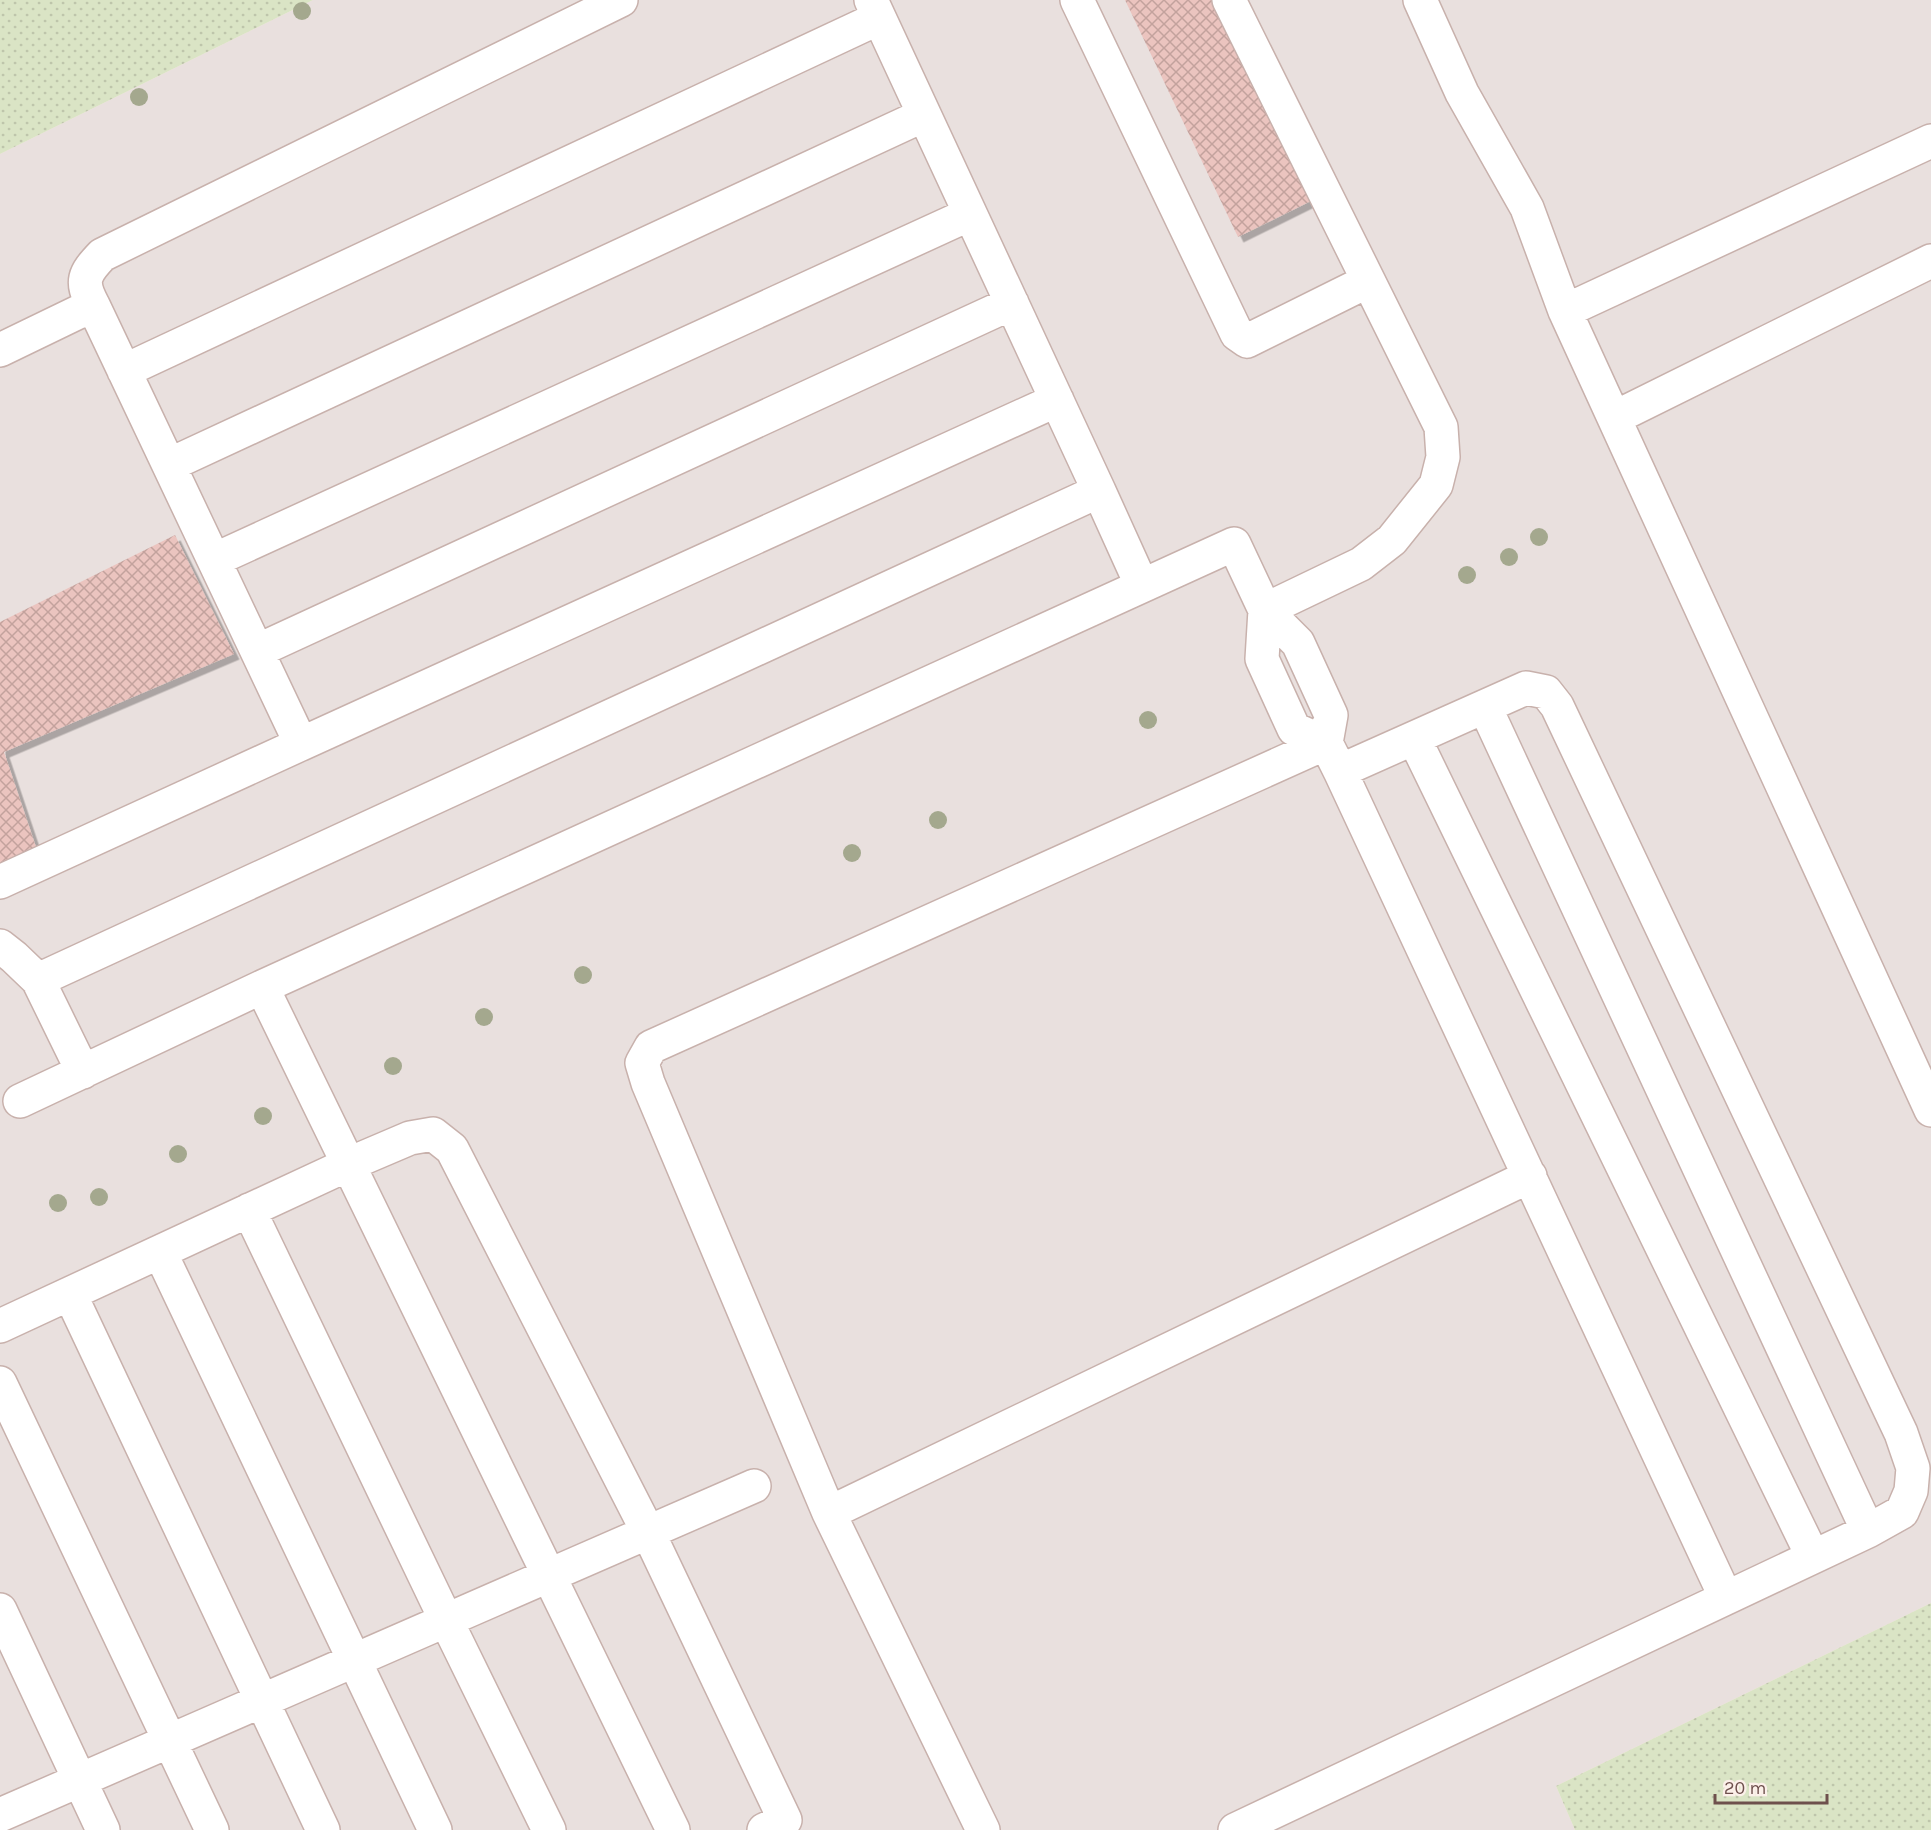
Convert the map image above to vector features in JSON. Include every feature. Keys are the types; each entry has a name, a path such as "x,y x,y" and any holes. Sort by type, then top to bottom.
{"lane":[{"path":"301,744 85,291 88,270 102,255 621,0"},
{"path":"1077,0 1237,334 1247,340 1368,281"},
{"path":"1229,0 1441,427 1443,457 1436,485 1392,540 1361,564 1265,610"},
{"path":"1420,0 1462,93 1527,208 1565,311 1931,1110"},
{"path":"124,371 875,9 1142,586"},
{"path":"169,465 924,115"},
{"path":"1565,311 1931,141"},
{"path":"214,560 970,214"},
{"path":"1614,418 1931,261"},
{"path":"257,651 1012,303"},
{"path":"0,350 93,305"},
{"path":"0,882 1057,400"},
{"path":"38,980 1099,491"},
{"path":"20,1101 262,987 1234,544 1265,610 1262,659 1294,729 1333,757 1726,1598"},
{"path":"982,1830 829,1513 648,1083 642,1063 651,1047 1333,757 1414,738 1526,688 1546,692 1557,706 1901,1433 1913,1468 1911,1491 1902,1512 1868,1531 1235,1830"},
{"path":"1485,707 1868,1531"},
{"path":"1414,738 1813,1557"},
{"path":"0,946 38,980 83,1072"},
{"path":"262,987 673,1830"},
{"path":"0,1326 349,1164 410,1138 433,1134 452,1149 648,1532 785,1820 764,1830"},
{"path":"829,1513 1530,1176"},
{"path":"249,1210 549,1830"},
{"path":"160,1252 435,1830"},
{"path":"70,1294 323,1830"},
{"path":"0,1383 212,1830"},
{"path":"0,1815 754,1486"},
{"path":"0,1610 103,1830"}],"shaded area":[{"path":"313,0 1931,0 1931,1603 1556,1786 1575,1830 0,1830 0,154"}],"green space":[{"path":"0,0 313,0 0,154"},
{"path":"1931,1603 1931,1830 1575,1830 1556,1786"}],"building":[{"path":"1125,0 1219,0 1319,197 1238,237"},
{"path":"175,535 234,654 4,752 38,853 0,868 0,622"}]}
